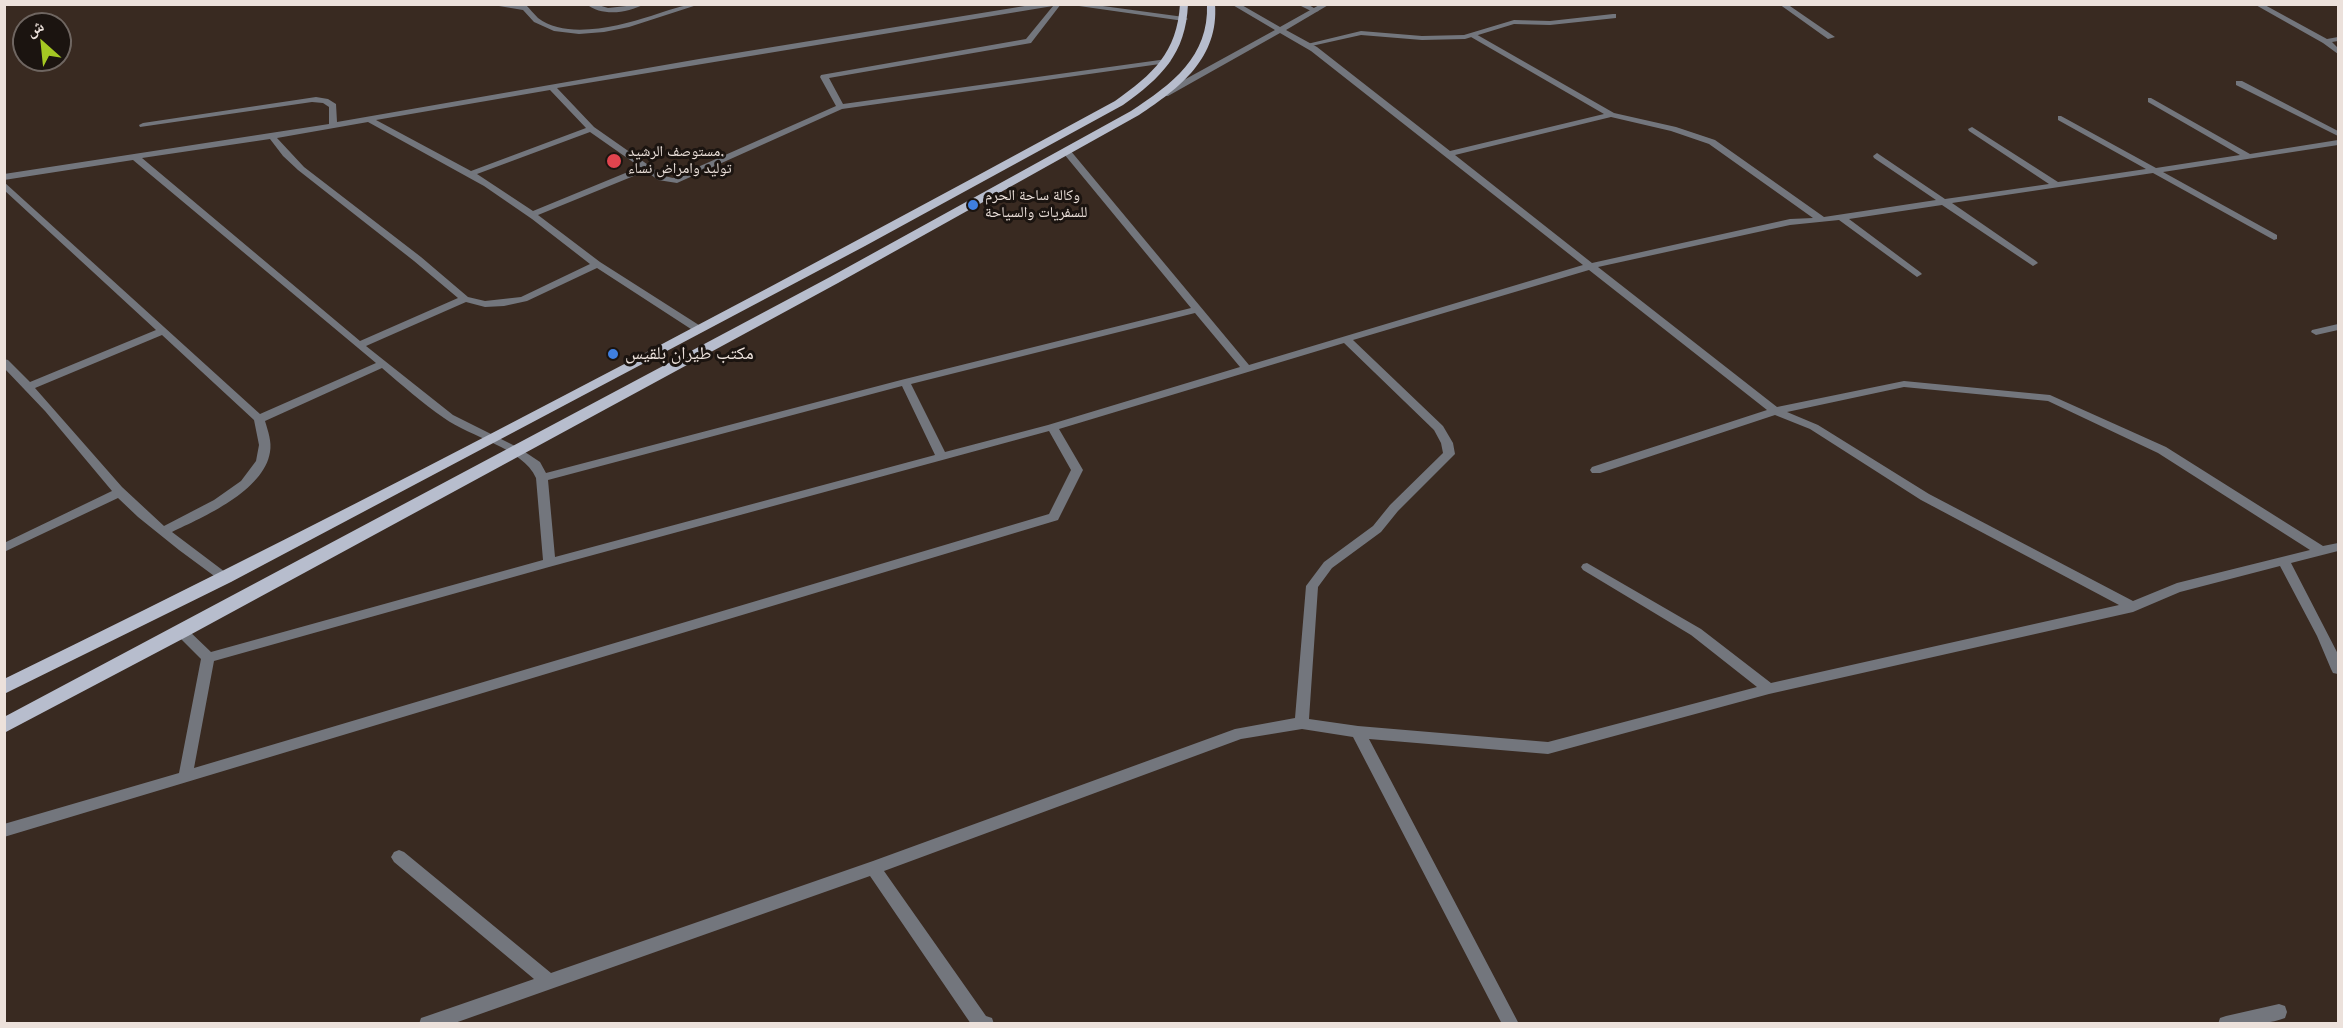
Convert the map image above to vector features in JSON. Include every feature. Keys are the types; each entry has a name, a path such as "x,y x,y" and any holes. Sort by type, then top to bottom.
{"main road":[{"path":"4,687 225,578 881,233 1119,103 1146,82 1167,61 1179,40 1184,19 1184,4"},
{"path":"4,726 834,280 1067,152 1165,94 1187,72 1202,50 1211,29 1211,4"}],"street":[{"path":"490,4 522,6 550,28 562,32 579,33 616,27 696,4"},
{"path":"589,4 597,9 608,11 642,4"},
{"path":"4,177 272,136 551,86 1053,4"},
{"path":"840,106 825,77 1028,41 1058,4"},
{"path":"1068,4 1184,19"},
{"path":"1234,4 1307,45 1775,411 1814,428 1925,497 2133,607"},
{"path":"1300,4 1315,11"},
{"path":"1165,94 1327,4"},
{"path":"1782,4 1831,37"},
{"path":"2257,4 2326,41 2338,52"},
{"path":"1307,45 1361,33 1433,38 1474,35 1514,22 1550,23 1613,16"},
{"path":"1474,35 1611,115 1673,129 1712,142 1822,220"},
{"path":"2326,41 2338,39"},
{"path":"551,86 591,129 666,180 681,179 840,106 1167,61"},
{"path":"2239,83 2338,134"},
{"path":"143,125 319,99 328,101 333,106 333,125"},
{"path":"2151,100 2248,156"},
{"path":"1449,154 1611,115"},
{"path":"2061,118 2274,237"},
{"path":"369,119 392,135 470,174 532,214 597,264 698,329"},
{"path":"470,174 591,129"},
{"path":"1972,129 2057,185"},
{"path":"272,136 284,155 370,224 429,266 465,299 485,304 525,299 597,264"},
{"path":"208,658 1052,427 1591,266 1790,222 1822,220 2338,143"},
{"path":"1067,152 1247,369"},
{"path":"1877,156 2032,263"},
{"path":"136,158 359,345 449,417 488,440 515,451 536,465 542,478 549,563"},
{"path":"532,214 646,168"},
{"path":"4,184 259,419 265,442 262,461 245,483 213,506 163,531"},
{"path":"1841,217 1917,274"},
{"path":"359,345 465,299"},
{"path":"542,478 905,382 1197,309"},
{"path":"2316,332 2338,327"},
{"path":"30,387 163,331"},
{"path":"1302,723 1312,586 1328,565 1377,529 1394,508 1449,453 1447,443 1439,428 1346,339"},
{"path":"4,362 30,387 120,492 163,531 225,578"},
{"path":"259,419 383,364"},
{"path":"905,382 942,457"},
{"path":"1596,470 1775,411 1904,384 2050,398 2162,450 2321,550"},
{"path":"4,831 1054,517 1077,470 1052,427"},
{"path":"4,548 120,492"},
{"path":"427,1023 873,868 1240,733 1302,723 1358,732 1548,748 1769,689 2133,607 2177,588 2338,547"},
{"path":"2284,561 2324,636 2338,669"},
{"path":"1587,567 1696,632 1769,689"},
{"path":"182,632 208,658"},
{"path":"185,777 208,658"},
{"path":"1358,732 1511,1023"},
{"path":"399,857 549,981"},
{"path":"873,868 982,1023"},
{"path":"2226,1023 2279,1012"}],"place":[{"name":"مستوصف الرشيد. توليد وامراض نساء","path":"614,161"},
{"name":"وكالة ساحة الحرم للسفريات والسياحة","path":"973,205"},
{"name":"مكتب طيران بلقيس","path":"613,354"}]}
